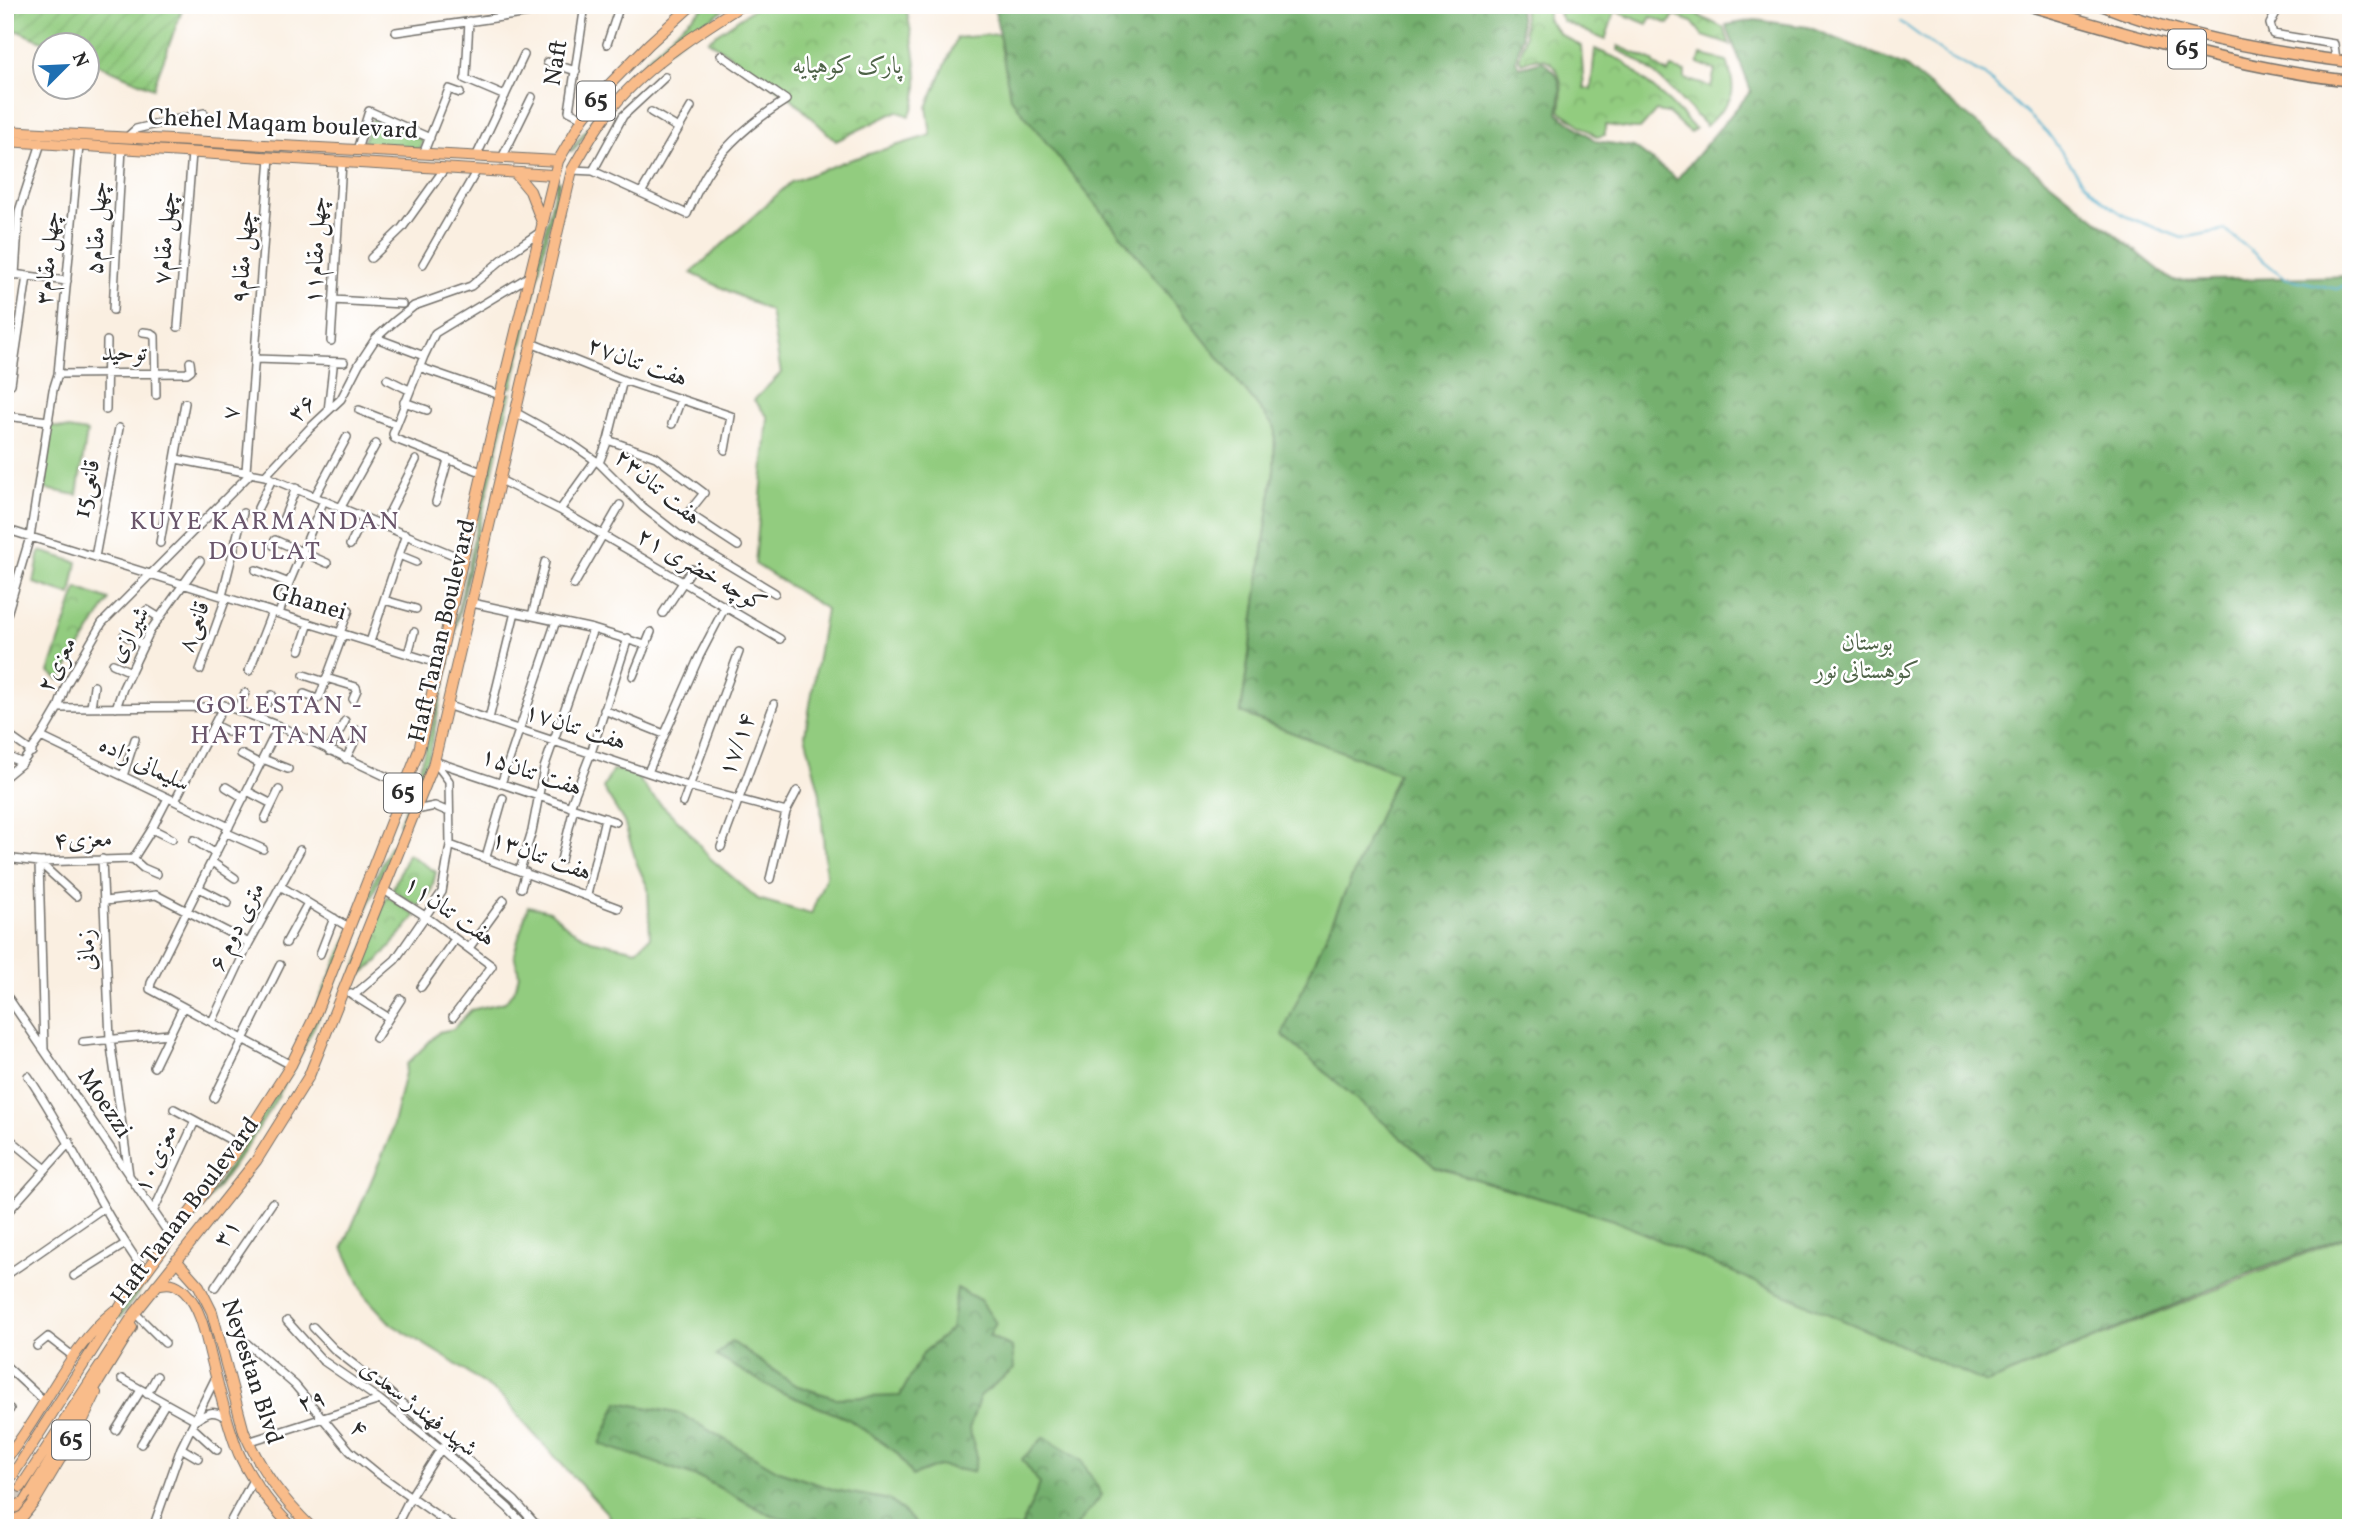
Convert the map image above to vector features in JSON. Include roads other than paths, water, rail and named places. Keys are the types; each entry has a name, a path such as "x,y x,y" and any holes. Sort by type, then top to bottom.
{"highway":[{"name":"65","path":"2101,5 2133,18 2235,43 2351,62"},
{"name":"65","path":"2030,6 2233,61 2351,81"}],"main road":[{"name":"Haft Tanan Boulevard","path":"8,1479 122,1304 240,1145 291,1065 313,1020 419,750 500,395 558,161 583,118 609,85 692,5"},
{"name":"Haft Tanan Boulevard","path":"27,1494 135,1313 256,1161 309,1076 434,761 449,706 572,170 608,113 634,85 654,66 742,5"},
{"name":"Chehel Maqam boulevard","path":"5,131 41,143 554,175"},
{"name":"Chehel Maqam boulevard","path":"5,141 26,137 127,137 558,161"},
{"path":"464,169 470,156"},
{"path":"515,173 530,191 541,228"},
{"path":"387,834 404,841"},
{"name":"Neyestan Blvd","path":"176,1260 198,1286 212,1312 244,1432 252,1451 273,1487 312,1528"},
{"path":"177,1286 173,1279 176,1272 189,1275"},
{"path":"155,1285 170,1282 177,1286"},
{"name":"Neyestan Blvd","path":"177,1286 186,1293 203,1327 227,1419 240,1455 265,1497 293,1528"},
{"name":"65","path":"5,1460 74,1357 103,1319 122,1304"},
{"name":"65","path":"7,1526 23,1516 27,1494 90,1408 102,1376 131,1329 135,1313"},
{"path":"10,1512 27,1494"}],"street":[{"path":"396,32 585,5"},
{"name":"Naft","path":"583,118 569,111 585,5"},
{"path":"607,44 620,5"},
{"path":"2280,5 2270,24 2273,34 2334,44 2336,60"},
{"path":"469,21 465,77 505,96"},
{"path":"470,156 505,96 524,55"},
{"path":"572,170 593,171 687,214 707,173 731,145 759,117 786,100 720,55"},
{"path":"547,62 576,71"},
{"path":"593,171 622,116 665,77"},
{"path":"424,154 449,89 460,93"},
{"path":"502,158 531,97"},
{"path":"641,193 691,107"},
{"path":"358,150 369,111 430,138"},
{"path":"127,137 136,129 204,113"},
{"path":"651,113 678,128"},
{"path":"15,275 19,211 41,143"},
{"name":"چهل مقام۳","path":"5,621 30,537 58,374 79,146"},
{"name":"چهل مقام۵","path":"113,310 122,148"},
{"name":"چهل مقام۷","path":"178,327 192,153"},
{"name":"چهل مقام۹","path":"256,359 270,158"},
{"name":"چهل مقام۱۱","path":"331,341 341,162"},
{"path":"372,258 402,228 445,168"},
{"path":"423,264 477,170"},
{"name":"۳۶","path":"258,508 269,477 341,399 359,363 376,338 414,306 471,286 541,228"},
{"path":"5,273 67,281"},
{"path":"11,384 27,276"},
{"path":"484,473 394,438 395,424 435,333 528,277"},
{"path":"334,300 402,304"},
{"path":"143,332 155,336 156,395"},
{"path":"376,338 424,355"},
{"path":"106,410 107,341"},
{"name":"هفت تنان۲۷","path":"531,343 623,380 730,416 725,450"},
{"path":"256,359 344,362"},
{"name":"۷","path":"249,472 256,359"},
{"name":"توحید","path":"58,374 190,372 190,362"},
{"path":"419,366 500,395"},
{"path":"328,411 333,367"},
{"path":"387,379 409,390"},
{"path":"560,510 597,462 608,440 623,380"},
{"path":"672,424 681,399"},
{"path":"404,402 428,410"},
{"path":"160,543 185,403"},
{"path":"359,410 395,424"},
{"name":"هفت تنان۲۳","path":"515,412 569,442 597,462 643,506 679,535 775,593"},
{"path":"5,416 48,421"},
{"name":"15قانعی","path":"95,557 119,428"},
{"path":"315,496 347,437"},
{"path":"608,440 656,457 704,493 688,513 738,546"},
{"path":"341,507 376,444"},
{"path":"176,458 269,477 463,559"},
{"path":"383,525 416,460"},
{"path":"436,502 448,460"},
{"name":"۲معزی","path":"5,777 32,752 102,623 249,472"},
{"name":"کوچه خضری ۲۱","path":"500,480 560,510 779,639"},
{"path":"283,520 296,488"},
{"path":"249,671 324,500"},
{"path":"573,585 620,505"},
{"name":"۸قانعی","path":"200,670 224,597 243,513"},
{"path":"350,545 365,517"},
{"name":"Ghanei","path":"5,529 440,664"},
{"path":"370,642 406,534"},
{"path":"273,545 275,540 327,564"},
{"path":"399,555 416,562"},
{"name":"شیرازی","path":"116,708 144,645 201,561"},
{"path":"532,616 544,562"},
{"path":"663,613 692,569"},
{"path":"256,570 289,583"},
{"path":"384,600 416,609"},
{"path":"472,603 593,629 645,645"},
{"path":"649,772 699,657 725,607"},
{"path":"147,610 160,618"},
{"path":"304,694 319,698 349,610"},
{"path":"489,719 515,612"},
{"path":"501,783 556,621"},
{"path":"300,650 309,623"},
{"path":"521,888 544,768 593,629"},
{"path":"408,654 414,632"},
{"path":"632,676 651,632"},
{"path":"124,635 144,645"},
{"path":"561,860 580,780 628,638"},
{"path":"683,803 739,652"},
{"path":"113,664 131,672"},
{"path":"304,675 356,687 353,699"},
{"path":"91,707 94,686"},
{"path":"237,710 245,692"},
{"path":"258,718 272,695"},
{"name":"۱۷/۱۴","path":"722,846 774,704"},
{"path":"58,708 224,705 279,726 406,786"},
{"name":"۴معزی","path":"5,858 38,862 133,859 171,799 224,705"},
{"name":"هفت تنان۱۷","path":"449,706 689,786 786,812"},
{"path":"604,710 664,734"},
{"path":"329,751 345,722"},
{"path":"214,725 228,732"},
{"path":"279,726 150,989 291,1065"},
{"path":"346,759 360,730"},
{"path":"5,733 32,752"},
{"name":"سلیمانی زاده","path":"41,737 171,799 263,849"},
{"path":"123,776 135,739"},
{"path":"241,754 288,769"},
{"path":"5,755 22,763"},
{"path":"354,995 395,960 442,892 450,845 449,781 434,761"},
{"name":"هفت تنان۱۵","path":"434,761 615,822"},
{"path":"226,788 272,804"},
{"path":"265,819 279,790"},
{"path":"770,879 786,812 797,791"},
{"path":"486,857 503,798"},
{"path":"416,810 435,806 449,812"},
{"path":"587,895 604,818"},
{"path":"152,829 172,839"},
{"path":"194,841 216,854"},
{"name":"۱۳هفت تنان","path":"450,845 618,908"},
{"name":"۶ متری دوم","path":"212,1023 249,943 300,850"},
{"name":"زمانی","path":"102,859 110,1039 129,1175"},
{"path":"133,859 143,868 158,874"},
{"path":"38,862 76,896"},
{"path":"38,862 44,1050"},
{"path":"212,862 235,878"},
{"path":"280,886 350,928"},
{"path":"200,888 228,903"},
{"name":"هفت تنان۱۱","path":"384,890 425,916 492,966 453,1017"},
{"path":"105,901 156,895 249,943"},
{"path":"468,948 504,900"},
{"path":"286,943 308,902"},
{"path":"320,954 334,918"},
{"path":"421,987 455,939"},
{"path":"214,1098 280,965"},
{"path":"342,992 354,995 389,1018"},
{"name":"Moezzi","path":"5,993 171,1237"},
{"path":"376,1038 401,999"},
{"path":"154,1067 183,1007"},
{"path":"83,1042 169,1034"},
{"path":"28,1076 70,1142 103,1208 145,1272"},
{"path":"174,1109 240,1145"},
{"name":"۱۰معزی","path":"153,1212 195,1121"},
{"path":"5,1135 46,1169"},
{"path":"5,1215 70,1142"},
{"name":"۳۱","path":"215,1287 272,1203"},
{"path":"5,1276 103,1208"},
{"path":"74,1276 125,1244"},
{"path":"135,1313 165,1342"},
{"name":"شهید فهندژ سعدی","path":"287,1321 322,1360 380,1400 441,1449 527,1528"},
{"name":"شهید فهندژ سعدی","path":"313,1327 334,1349 390,1393 515,1501 539,1528"},
{"path":"37,1346 48,1336 74,1357"},
{"name":"۴","path":"244,1341 295,1385 350,1451 455,1528"},
{"path":"5,1365 45,1402"},
{"path":"153,1528 181,1448 216,1376"},
{"path":"116,1430 157,1377"},
{"path":"122,1379 194,1424 217,1450"},
{"name":"۲۹","path":"254,1440 380,1400"},
{"path":"141,1444 165,1404"},
{"path":"194,1424 208,1412 218,1412 227,1419"},
{"path":"395,1528 411,1496 447,1442"},
{"path":"181,1448 198,1458"},
{"path":"228,1528 253,1480"}],"waterway":[{"path":"1901,22 1947,56 1984,75 2047,132 2083,181 2103,201 2125,216 2182,238 2225,230 2285,278 2337,289 2351,282"}],"tunnel":[{"path":"5,1512 21,1487"}],"district":[{"name":"KUYE KARMANDAN DOULAT","path":"265,537"},
{"name":"GOLESTAN - HAFT TANAN","path":"280,721"}],"park label":[{"name":"پارک کوهپایه","path":"847,67"},
{"name":"بوستان کوهستانی نور","path":"1867,658"}]}
